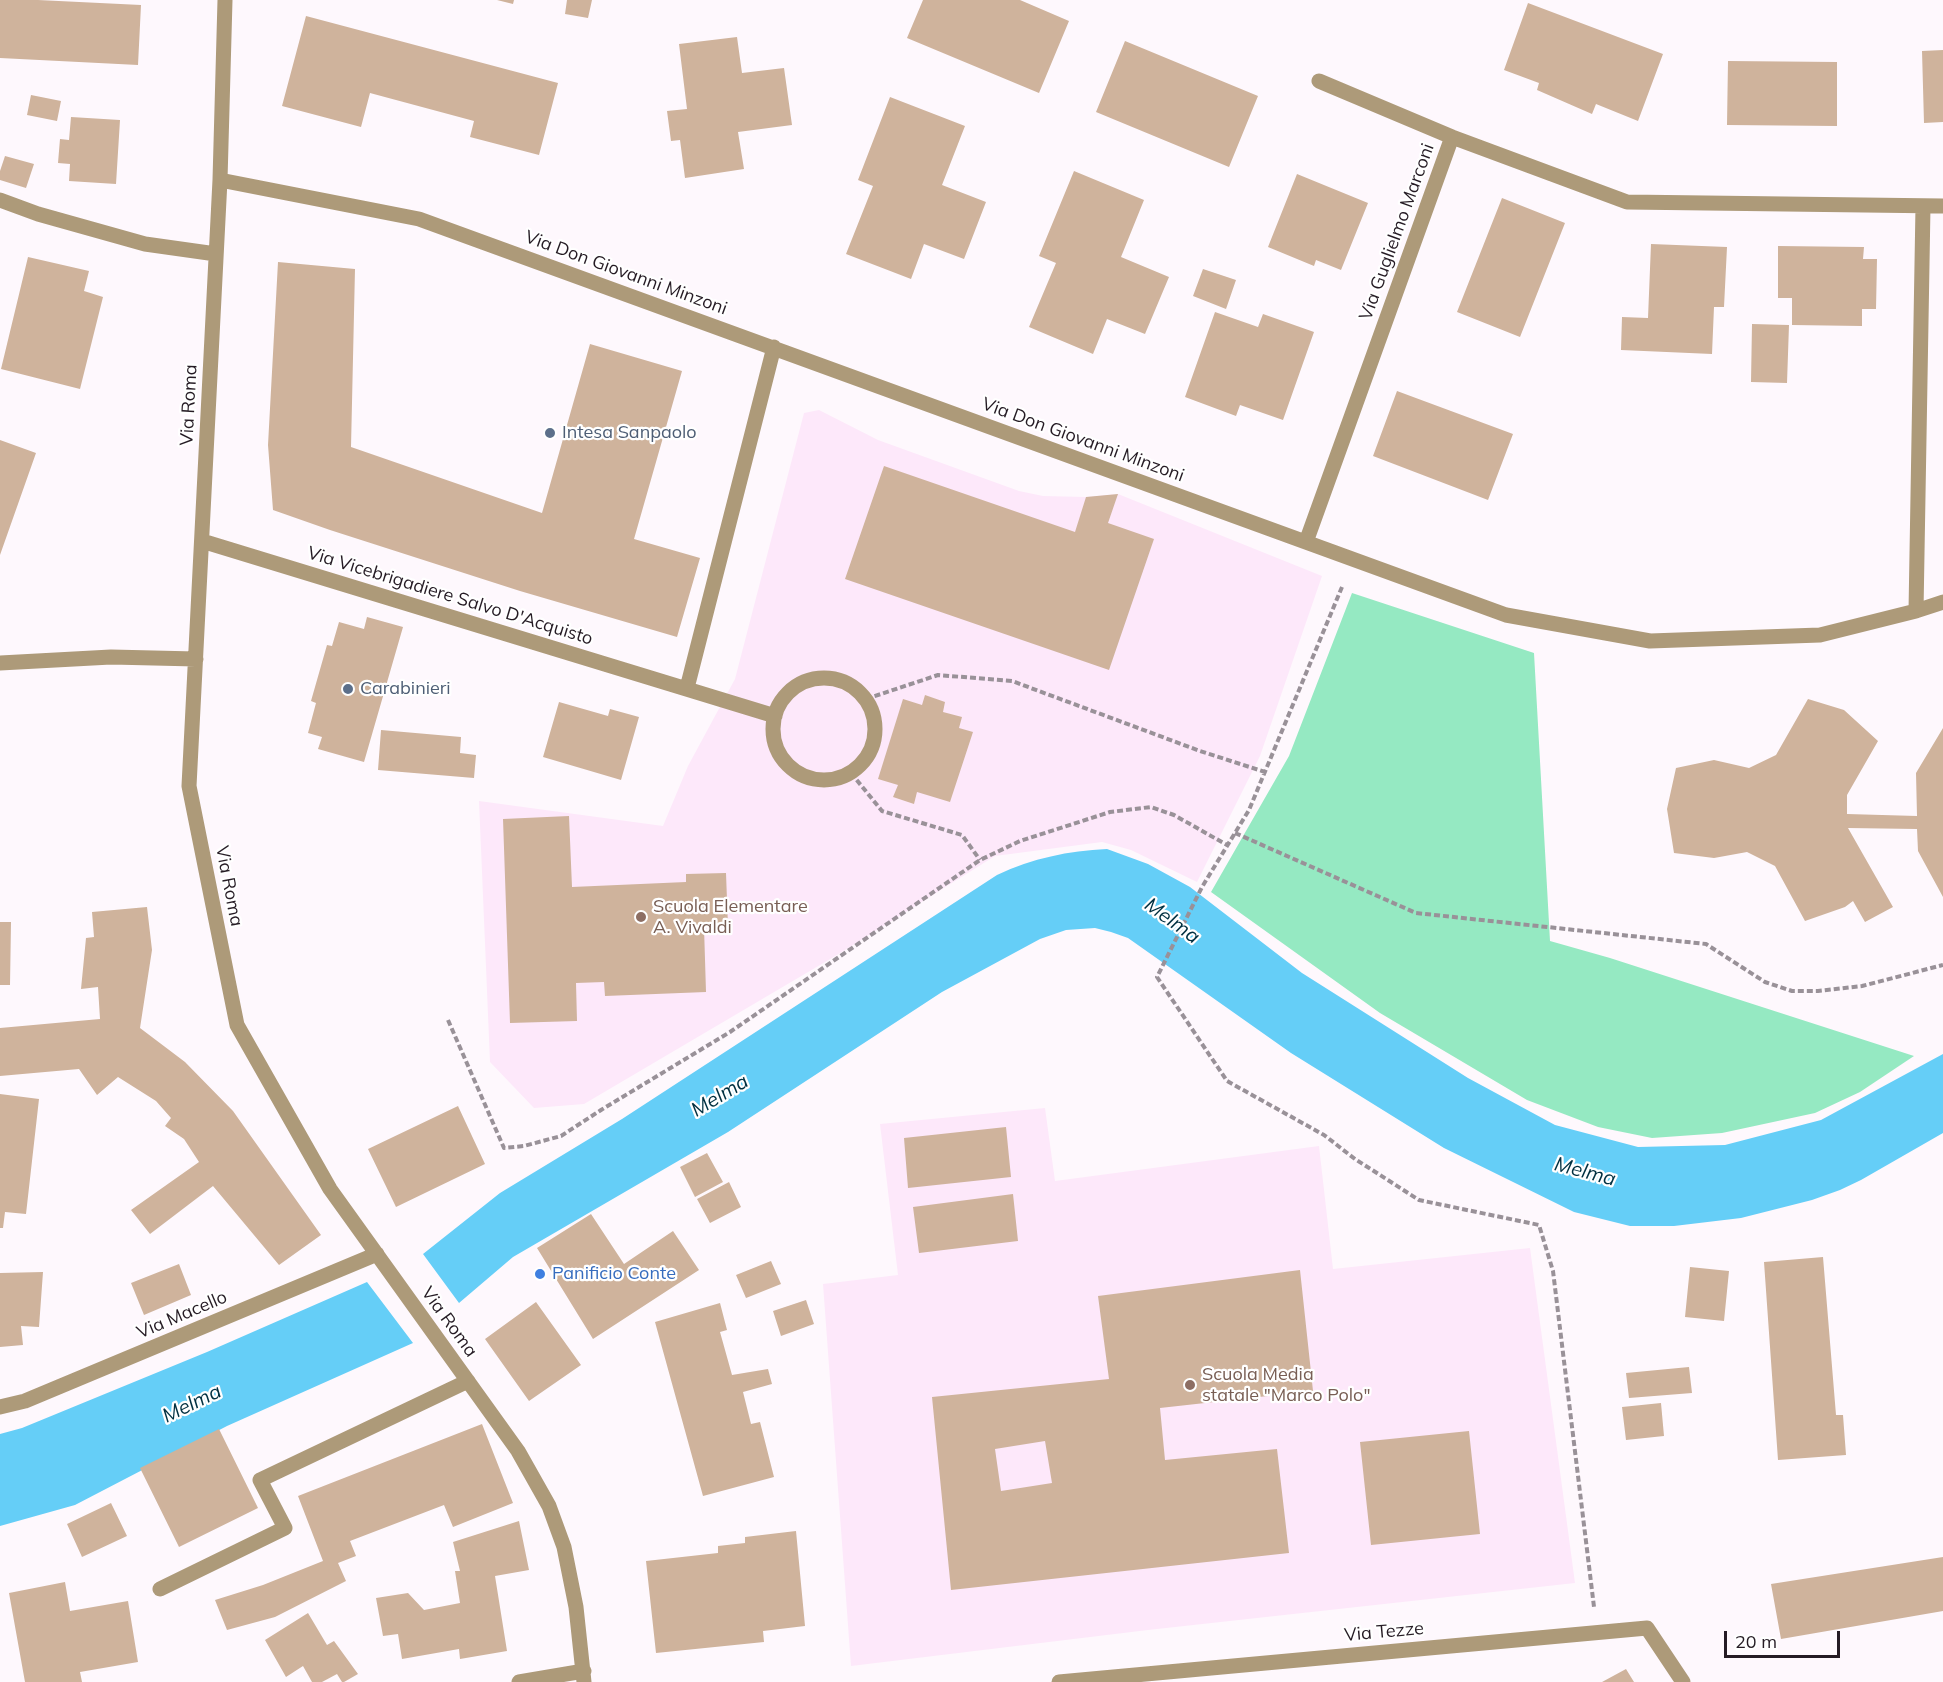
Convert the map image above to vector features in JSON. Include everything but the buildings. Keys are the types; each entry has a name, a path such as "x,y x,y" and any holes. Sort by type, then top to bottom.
{"street":[{"name":"Via Roma","path":"225,0 220,180 189,786 237,1025 330,1189 518,1452 549,1506 564,1547 576,1607 584,1676"},
{"path":"1319,81 1452,137"},
{"name":"Via Guglielmo Marconi","path":"1306,542 1452,137 1627,202 1943,206"},
{"name":"Via Don Giovanni Minzoni","path":"220,180 419,219 1506,615 1650,641 1820,635 1943,602"},
{"path":"0,200 38,214 145,244 216,254"},
{"path":"1916,611 1923,206"},
{"path":"687,688 774,347"},
{"name":"Via Vicebrigadiere Salvo D'Acquisto","path":"202,541 775,716"},
{"path":"0,663 111,657 196,659"},
{"path":"824,678 840,680 855,687 866,699 873,714 876,730 873,746 864,762 851,773 835,780 817,780 801,775 786,765 777,750 773,733 775,716 781,701 793,688 807,681 824,678"},
{"name":"Via Macello","path":"0,1407 25,1401 377,1254"},
{"path":"160,1589 285,1528 260,1480 468,1381"},
{"name":"Via Tezze","path":"1059,1682 1647,1628 1683,1682"},
{"path":"519,1682 584,1676"}],"path":[{"path":"1342,587 1249,810 1202,887 1157,978 1227,1081 1324,1135 1355,1159 1419,1200 1539,1225 1553,1271 1597,1632"},
{"path":"866,699 938,675 1012,681 1200,751 1265,772"},
{"path":"851,773 882,811 962,835 980,860"},
{"path":"448,1020 504,1148 524,1146 561,1136 730,1032 980,860 1020,840 1110,812 1151,807 1174,815 1227,845"},
{"path":"1235,833 1416,913 1706,944 1766,982 1792,992 1862,986 1943,965"}],"shaded area":[{"path":"819,410 878,440 1019,491 1043,496 1086,497 1118,494 1322,576 1260,756 1197,882 1131,850 1102,842 995,856 837,955 584,1104 534,1108 490,1062 479,801 663,826 688,766 735,679 804,413"},
{"name":"Scuola Media statale \"Marco Polo\"","path":"1045,1108 1055,1181 1319,1146 1333,1269 1530,1248 1575,1583 1148,1630 851,1666 823,1284 898,1275 880,1124"}],"green space":[{"path":"1352,593 1534,653 1550,941 1610,958 1914,1056 1860,1092 1815,1113 1722,1133 1652,1138 1598,1127 1527,1100 1380,1013 1211,892 1289,756"}],"water":[{"name":"Melma","path":"1107,849 1148,864 1190,887 1302,973 1468,1078 1555,1125 1638,1147 1725,1145 1821,1120 1943,1054 1943,1133 1861,1180 1812,1200 1741,1218 1674,1226 1630,1226 1574,1212 1444,1148 1291,1053 1128,938 1095,928 1066,930 1040,939 942,992 728,1132 513,1257 459,1303 423,1254 500,1193 622,1119 997,875 1051,856"},
{"name":"Melma","path":"367,1282 413,1343 227,1426 75,1505 0,1526 0,1434 22,1428 207,1352"}],"place":[{"name":"Intesa Sanpaolo","path":"550,433"},
{"name":"Carabinieri","path":"348,689"},
{"name":"Scuola Elementare A. Vivaldi","path":"641,917"},
{"name":"Panificio Conte","path":"540,1274"},
{"name":"Scuola Media statale \"Marco Polo\"","path":"1190,1385"}]}
